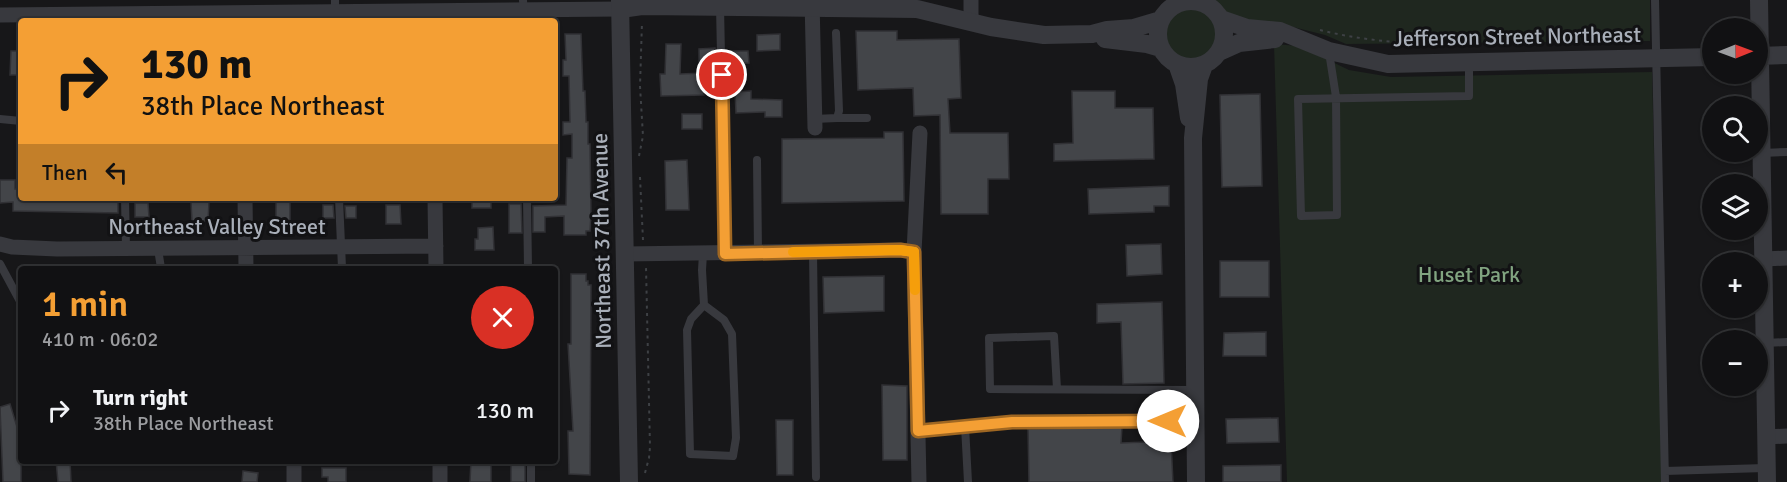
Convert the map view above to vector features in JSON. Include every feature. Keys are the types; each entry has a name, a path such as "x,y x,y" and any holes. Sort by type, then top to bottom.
{"street":[{"path":"971,0 971,22"},
{"path":"1759,0 1759,18"},
{"path":"1196,482 1193,138 1199,79 1204,65 1219,52 1224,41 1224,30 1217,12 1203,1 1178,2 1161,20 1158,30 1161,48 1170,60 1177,64 1186,67 1204,65"},
{"path":"812,3 814,123"},
{"path":"0,15 121,17 240,11 524,10 620,4 642,6 812,3 917,9 971,22 1044,35 1092,34 1107,30 1134,28 1161,20"},
{"name":"Northeast 37th Avenue","path":"620,4 625,254 637,478"},
{"name":"Jefferson Street Northeast","path":"1221,19 1247,28 1280,31 1329,51 1388,64 1702,57"},
{"path":"1092,34 1107,40 1147,44 1161,48"},
{"name":"Jefferson Street Northeast","path":"1219,52 1239,43 1289,36"},
{"path":"1768,56 1787,55"},
{"path":"1177,64 1184,84 1193,138"},
{"path":"919,482 914,252 920,133"},
{"path":"1762,162 1764,252"},
{"path":"245,201 246,266"},
{"path":"435,201 436,266"},
{"name":"Northeast Valley Street","path":"0,244 35,249 436,246"},
{"path":"625,254 900,250 914,252"},
{"path":"1768,259 1787,258"},
{"path":"1767,396 1767,475"},
{"path":"1767,437 1787,436"},
{"path":"294,464 294,482"},
{"path":"440,464 440,482"}],"lane":[{"path":"1655,0 1665,482"},
{"path":"720,4 725,254"},
{"path":"836,33 839,111 837,118"},
{"path":"1329,51 1336,97 1338,214 1300,216 1298,99 1336,97 1469,96 1469,63"},
{"path":"814,123 837,118 867,118"},
{"path":"0,119 18,121"},
{"path":"1768,153 1787,152"},
{"path":"757,160 758,253"},
{"path":"125,201 126,249"},
{"path":"339,201 342,266"},
{"path":"527,201 528,266"},
{"path":"158,249 161,266"},
{"path":"813,252 816,477"},
{"path":"703,254 704,305 691,319 687,330 690,454 733,456 736,438 732,334 724,320 704,305"},
{"path":"0,264 18,297"},
{"path":"1057,389 1054,336 989,338 990,389 1195,390"},
{"path":"1768,343 1787,342"},
{"path":"918,431 1012,422 1195,420"},
{"path":"965,426 968,482"},
{"path":"531,464 531,482"},
{"path":"1665,471 1767,475"}],"path":[{"path":"639,157 643,136 640,86 642,20"},
{"path":"1316,28 1346,36 1409,44 1454,44"},
{"path":"640,168 643,242"},
{"path":"637,478 650,447 646,267"}],"green space":[{"path":"1213,0 1650,0 1650,41 1346,44 1325,35 1285,25 1244,23 1223,15"},
{"path":"1185,8 1195,8 1205,12 1213,20 1217,35 1213,50 1205,58 1195,62 1185,62 1175,58 1167,50 1163,40 1163,30 1167,20 1175,12"},
{"name":"Huset Park","path":"1274,44 1299,46 1349,70 1391,77 1652,72 1662,482 1287,482"}],"building":[{"path":"856,31 897,31 897,40 959,39 961,98 948,99 950,133 1008,133 1009,179 988,179 988,214 941,214 940,115 914,116 913,88 858,90"},
{"path":"565,34 581,34 583,91 585,91 586,122 588,122 588,144 590,144 591,215 590,231 586,231 586,235 564,235 564,216 545,217 545,232 533,232 533,206 566,205 567,158 572,158 572,134 563,135 563,122 570,122 569,76 563,76 563,60 566,60"},
{"path":"780,34 780,50 757,51 757,35"},
{"path":"666,44 681,44 680,74 703,73 704,95 661,96 660,74 665,74"},
{"path":"715,48 715,61 699,62 699,49"},
{"path":"11,51 18,51 18,75 10,75"},
{"path":"727,51 748,51 749,63 731,64 731,60 727,60"},
{"path":"751,91 751,99 782,100 782,117 765,117 765,112 736,113 735,92"},
{"path":"1072,91 1115,91 1115,108 1153,108 1154,159 1054,161 1054,144 1073,143"},
{"path":"1260,94 1262,186 1222,187 1220,95"},
{"path":"682,114 702,114 702,129 682,129"},
{"path":"884,132 903,132 904,201 782,203 782,139 884,138"},
{"path":"687,160 689,210 666,210 665,161"},
{"path":"0,180 15,180 18,201 118,201 118,213 13,211 13,202 0,203"},
{"path":"1169,186 1169,206 1154,206 1154,212 1089,214 1088,189"},
{"path":"276,201 290,201 290,220 276,219"},
{"path":"472,201 491,201 491,208 472,208"},
{"path":"191,202 209,202 208,221 192,221"},
{"path":"135,203 148,203 149,217 135,217"},
{"path":"509,204 521,204 522,233 509,233"},
{"path":"323,205 333,205 334,218 323,218"},
{"path":"386,205 400,205 401,224 386,224"},
{"path":"345,206 356,206 356,218 346,218"},
{"path":"493,227 494,250 475,250 478,228"},
{"path":"1161,244 1162,274 1127,276 1126,245"},
{"path":"1220,261 1269,261 1269,297 1220,297"},
{"path":"571,274 586,274 586,281 588,285 591,285 590,475 569,474 568,431 573,431 568,344 571,344"},
{"path":"884,276 884,311 824,313 823,277"},
{"path":"1162,302 1164,383 1123,384 1121,322 1097,323 1097,304"},
{"path":"1266,332 1266,356 1223,356 1224,333"},
{"path":"882,385 907,386 907,460 883,460"},
{"path":"10,404 17,427 21,482 3,482 0,407"},
{"path":"1278,418 1279,442 1227,443 1226,419"},
{"path":"776,420 793,420 793,475 777,475"},
{"path":"1122,427 1121,443 1171,441 1173,482 1029,482 1028,429"},
{"path":"56,464 70,464 71,482 58,482"},
{"path":"471,464 491,464 491,482 470,482"},
{"path":"511,464 525,464 525,482 511,482"},
{"path":"1281,465 1281,482 1223,482 1223,466"},
{"path":"322,468 346,468 346,482 328,482 328,477 322,477"},
{"path":"243,471 258,473 257,482 242,482"}],"slow traffic":[{"path":"793,252 900,250 914,252 915,290"}],"route":[{"path":"722,75 725,254 900,250 914,252 918,431 1012,422 1168,421"}]}
